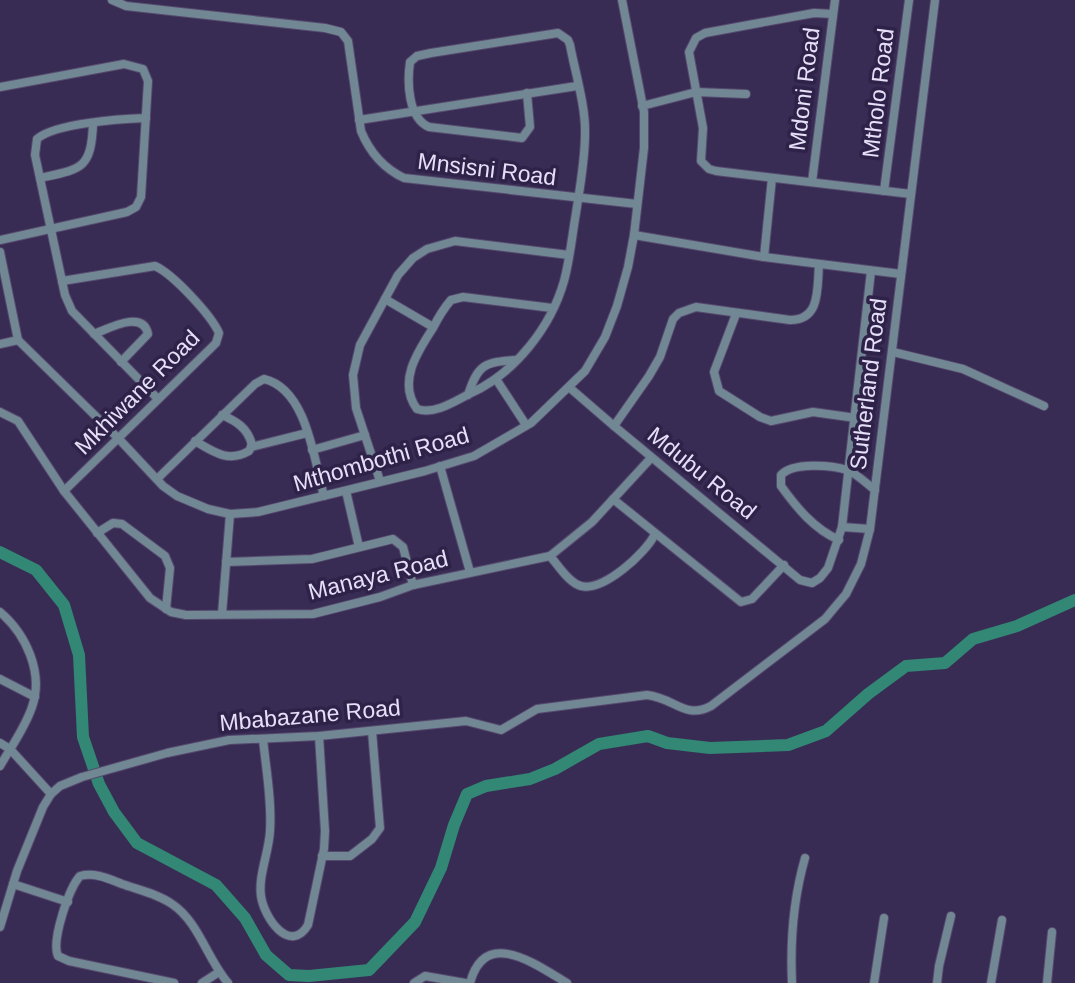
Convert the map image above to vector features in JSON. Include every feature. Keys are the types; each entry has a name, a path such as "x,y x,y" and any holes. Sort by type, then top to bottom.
{"street":[{"name":"Mnsisni Road","path":"111,0 126,6 341,32 348,41 359,120 367,145 390,172 404,178 578,200 637,204"},
{"name":"Mthombothi Road","path":"18,340 157,479 178,496 208,509 230,514 258,512 474,456 526,425 570,388 585,371 605,337 617,306 634,235 645,133 622,0"},
{"name":"Mdoni Road","path":"812,182 835,0"},
{"name":"Mtholo Road","path":"884,191 909,0"},
{"name":"Sutherland Road","path":"711,706 825,619 846,594 861,564 870,529 935,0"},
{"path":"833,14 814,13 705,33 696,38 689,52 703,128 700,153 705,166 716,171 911,194"},
{"path":"527,93 530,127 522,138 433,128 422,124 412,111 410,62 417,56 431,52 558,33 564,35 570,45 585,134 578,200 564,282 544,326 517,360 496,379 468,395 428,411 417,409 413,404 409,383 412,363 448,303 459,296 552,308"},
{"path":"0,87 99,67 132,64 146,73 148,81 141,197 136,207 127,212 0,240"},
{"path":"359,120 577,86"},
{"path":"642,106 696,92 746,94"},
{"path":"146,118 51,131 37,139 35,155 62,281 72,311 158,399"},
{"path":"40,178 70,172 80,166 92,149 93,124"},
{"path":"764,257 772,178"},
{"path":"634,235 764,257 901,274"},
{"path":"380,481 354,392 356,358 360,345 398,275 413,258 440,244 455,241 569,255"},
{"path":"0,252 18,340 0,344"},
{"path":"614,426 660,357 673,319 679,313 696,307 736,314 795,320 804,318 815,307 819,265"},
{"name":"Mkhiwane Road","path":"62,281 155,266 166,272 211,320 219,333 216,343 64,491"},
{"path":"871,271 856,418 849,470 842,527 839,540 813,524 786,493 780,480 784,472 798,466 849,470 875,490"},
{"path":"385,299 433,327"},
{"path":"736,314 714,372 719,391 771,421 813,412 856,418"},
{"path":"94,334 130,321 145,325 148,334 121,362"},
{"path":"892,352 962,369 1044,406"},
{"path":"468,395 473,380 484,365 517,360"},
{"path":"157,479 255,384 268,379 286,391 303,416 324,496"},
{"path":"496,379 526,425"},
{"name":"Mdubu Road","path":"570,388 803,582 812,583 820,578 828,568 839,540"},
{"path":"0,412 18,421 64,491 150,598 166,610"},
{"path":"222,415 242,426 250,438 251,447"},
{"path":"195,441 228,457 242,455 251,447 307,433"},
{"path":"312,450 365,435"},
{"name":"Manaya Road","path":"166,610 186,615 313,614 380,597 413,585 550,556 592,522 651,458"},
{"path":"440,466 470,572"},
{"path":"346,491 359,547"},
{"path":"613,499 741,602 752,599 784,565"},
{"path":"222,614 230,514"},
{"path":"97,533 113,523 122,524 165,556 170,568 166,610"},
{"path":"842,527 870,529"},
{"path":"550,556 573,582 582,586 598,586 640,553 655,534"},
{"path":"226,562 312,559 387,539 398,541 406,554 413,585"},
{"path":"0,766 29,715 36,683 29,651 2,617"},
{"path":"0,679 35,697"},
{"name":"Mbabazane Road","path":"51,794 60,786 82,776 202,744 319,736 466,720 501,730 537,709 647,695 660,696 694,712 711,706"},
{"path":"322,856 350,856 372,839 380,828 372,731"},
{"path":"263,739 270,828 261,897 268,916 281,933 295,937 305,931 312,910 325,831 319,736"},
{"path":"0,743 10,748 51,794 33,826 0,927"},
{"path":"792,983 793,915 798,881 805,858"},
{"path":"174,983 69,961 58,956 55,941 80,876 92,874 168,901 182,913 199,935 228,983"},
{"path":"13,884 68,902"},
{"path":"937,983 951,916"},
{"path":"874,983 884,918"},
{"path":"991,983 1002,920"},
{"path":"1048,983 1052,932"},
{"path":"414,983 425,976 468,983 477,963 489,953 499,952 531,963 567,983"},
{"path":"202,983 219,972"}],"waterway":[{"path":"0,552 36,570 64,605 79,655 83,737 99,784 114,812 137,843 216,885 245,918 266,955 289,975 309,976 369,970 415,922 441,868 467,794 486,786 530,779 555,769 599,744 648,736 667,743 710,748 788,745 826,731 868,694 906,666 945,663 973,639 1017,626 1075,600"}]}
